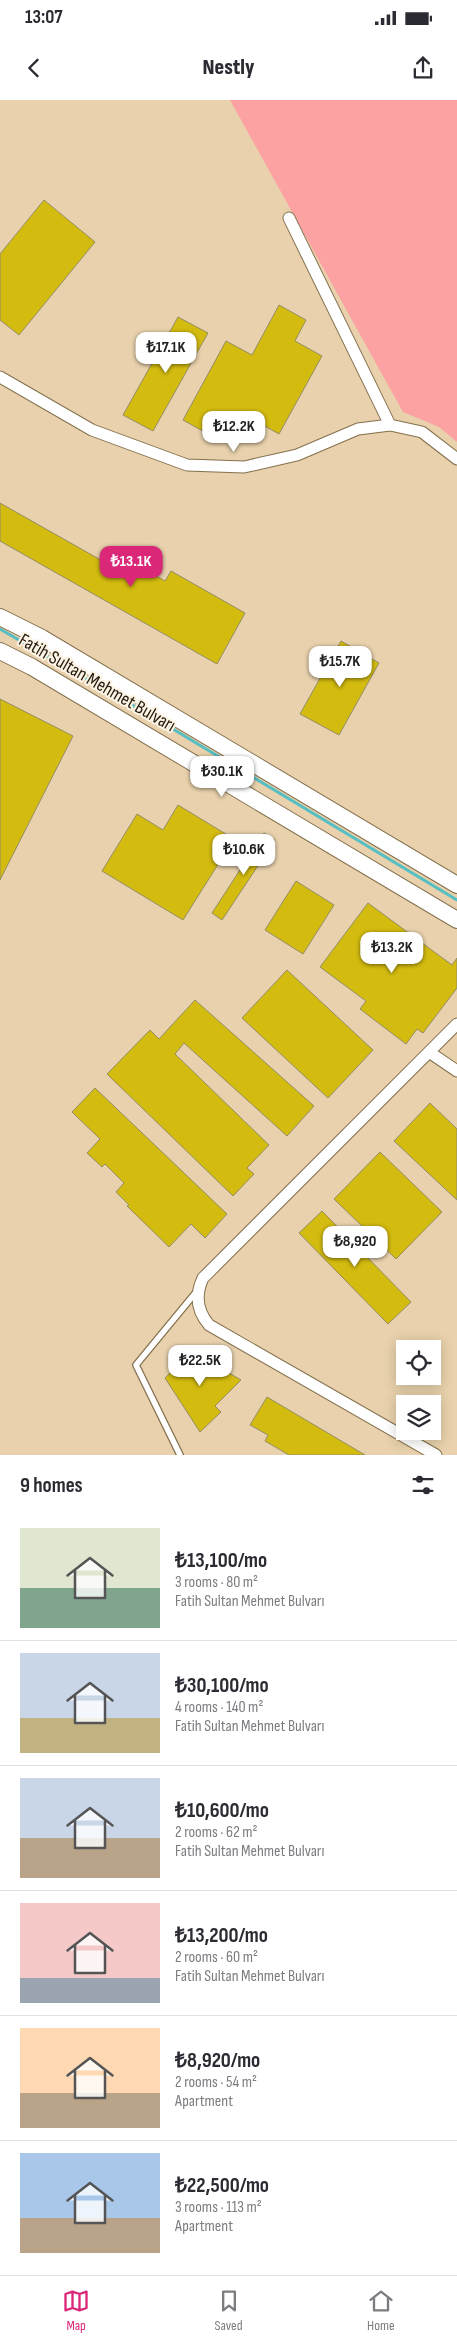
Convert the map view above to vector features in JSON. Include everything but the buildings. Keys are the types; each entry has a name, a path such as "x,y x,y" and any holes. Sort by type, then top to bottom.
{"main road":[{"name":"Fatih Sultan Mehmet Bulvarı","path":"0,617 42,638 457,885"},
{"name":"Fatih Sultan Mehmet Bulvarı","path":"0,651 41,672 457,920"}],"street":[{"path":"289,218 390,425"},
{"path":"0,377 92,430 187,465 244,467 296,455 358,429 390,425 422,432 457,459"},
{"path":"436,1455 209,1325 199,1308 198,1290 203,1278 457,1024"},
{"path":"429,1052 457,1070"}],"lane":[{"path":"180,1455 136,1366 198,1290"}],"shaded area":[{"path":"230,100 457,100 457,442 439,427 403,412"}],"waterway":[{"path":"0,629 153,717 457,900"}]}
